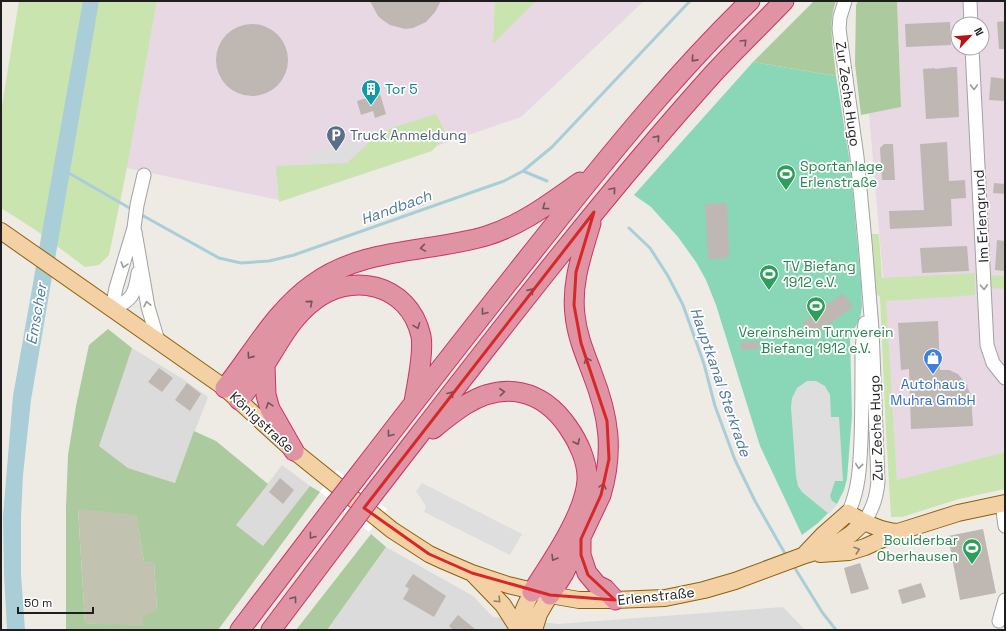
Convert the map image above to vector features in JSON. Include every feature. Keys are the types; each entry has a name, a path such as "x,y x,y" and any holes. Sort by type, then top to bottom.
{"highway":[{"path":"240,630 484,312 600,168 697,56 750,1"},
{"path":"271,630 371,497 594,212 713,74 784,1"},
{"path":"232,394 239,371 273,324 289,305 307,288 327,274 341,267 368,258 468,240 485,236 510,227 540,210 600,168"},
{"path":"541,593 564,573 601,495 607,471 609,434 604,408 581,342 577,328 574,305 576,272 594,212"},
{"path":"232,394 265,366 277,343 303,309 319,296 328,291 345,285 361,284 388,292 397,298 408,309 417,324 421,337 422,350 414,403"},
{"path":"265,366 266,395 270,409 294,451"},
{"path":"410,447 466,404 483,396 499,392 516,392 539,398 564,420 572,433 585,463 587,479 585,496 578,513 555,557 541,593"},
{"path":"581,539 580,555 588,575 598,585 605,589 615,600"}],"main road":[{"name":"Königstraße","path":"1,231 232,394 294,451 380,521 404,538 429,554 472,573 515,587 541,593"},
{"name":"Erlenstraße","path":"805,555 849,552 866,547 898,532 958,513 1003,503"},
{"name":"Erlenstraße","path":"805,555 823,535 848,513 864,522 889,532 898,532"},
{"name":"Erlenstraße","path":"541,593 579,600 615,600 665,598 704,590 833,546 851,534 864,522"},
{"path":"472,573 506,608 519,630"},
{"path":"519,630 523,609 541,593"},
{"path":"534,630 540,614 541,593"}],"street":[{"name":"Zur Zeche Hugo","path":"845,1 840,17 840,42 857,157 865,242 872,329 878,481 877,495 874,506 864,522"},
{"path":"970,1 971,16"},
{"name":"Im Erlengrund","path":"972,56 987,345 993,363 1005,378"},
{"path":"112,310 116,288 134,223 136,205 144,175"},
{"path":"134,223 139,263 148,307 158,341"},
{"path":"112,310 126,302 134,294 139,263"},
{"name":"Zur Zeche Hugo","path":"848,513 853,503 857,488 860,459 863,380 862,353 868,283"},
{"path":"1003,503 1005,526"},
{"path":"999,621 1005,600"}],"highlighted area":[{"path":"594,212 576,272 574,305 581,343 607,421 609,459 601,495 581,539 581,555 588,575 615,600 550,595 472,573 429,554 364,508"}],"shaded area":[{"path":"157,1 644,1 521,117 279,200 127,168"},
{"path":"897,1 1005,1 1005,452 897,480 885,300 869,113 901,107"},
{"name":"Truck Anmeldung","path":"357,139 360,149 346,161 308,164 306,155"},
{"path":"132,348 183,379 208,397 175,483 128,468 98,446"},
{"path":"807,381 816,381 825,386 830,395 831,417 839,417 843,481 835,481 830,496 832,501 837,504 829,514 802,492 798,486 796,476 791,407 792,398 797,388"},
{"path":"282,465 310,486 263,546 236,525"},
{"path":"422,483 522,534 510,555 424,512 426,506 416,491"},
{"path":"78,508 136,514 144,562 154,562 157,610 143,627 85,623"},
{"path":"386,547 473,596 493,617 558,624 783,607 805,630 327,630"}],"green space":[{"path":"19,1 157,1 127,168 109,255 99,265 85,267 34,229 1,208 1,112"},
{"path":"495,1 536,1 493,44"},
{"path":"814,1 836,1 833,10 832,29 836,76 753,62"},
{"path":"858,1 897,1 901,107 861,115 855,64 856,5"},
{"path":"753,62 836,76 850,163 862,307 860,319 850,336 852,415 847,479 844,490 837,504 818,523 802,535 760,446 716,305 706,280 696,262 678,237 651,207 634,195"},
{"path":"436,114 444,130 442,140 432,151 279,202 276,166 347,163 378,134"},
{"path":"872,234 879,234 882,278 975,273 975,295 886,301 897,480 1005,452 1005,489 959,499 902,517 891,517 880,297 875,293"},
{"path":"989,275 1005,276 1005,289 991,288"},
{"path":"108,329 132,348 99,446 128,468 175,483 194,431 216,441 268,484 236,525 263,546 310,486 320,492 218,630 66,630 66,509 68,455 76,406 89,345","holes":["78,509 136,515 144,562 154,562 157,610 143,616 143,626 85,623"]},
{"path":"371,534 386,547 327,630 296,630"}],"water":[{"name":"Emscher","path":"83,1 99,1 31,400 23,475 21,575 25,630 7,630 3,516 13,396"}],"pier":[{"path":"337,470 387,509 369,532 320,492"}],"building":[{"path":"370,1 441,1 435,12 426,22 413,28 405,29 390,25 384,21 378,16"},
{"path":"1005,21 1005,49 999,49 997,22"},
{"path":"950,22 950,45 906,47 905,24"},
{"path":"252,24 272,30 282,40 288,60 282,80 272,90 252,96 232,90 222,80 216,60 222,40 232,30"},
{"path":"957,67 959,117 926,119 923,69"},
{"path":"991,77 1005,79 1005,101 989,100"},
{"name":"Tor 5","path":"380,94 386,114 375,118 373,111 361,115 357,101"},
{"path":"947,142 949,181 965,180 966,198 951,199 952,226 890,229 889,211 924,210 920,144"},
{"path":"884,144 893,144 895,180 882,180 880,148"},
{"path":"994,183 1005,184 1005,194 993,193"},
{"path":"727,203 729,258 708,259 705,204"},
{"path":"997,240 1005,241 1005,271 995,270"},
{"path":"967,246 969,271 922,273 920,248"},
{"path":"843,293 853,307 812,337 802,323"},
{"name":"Autohaus Muhra GmbH","path":"938,321 940,370 949,370 958,374 968,386 967,387 971,395 973,426 911,429 909,369 901,370 898,323"},
{"path":"758,341 759,349 741,350 741,342"},
{"path":"159,368 173,378 162,392 148,382"},
{"path":"187,383 201,394 190,411 175,400"},
{"path":"280,478 294,490 283,504 269,492"},
{"name":"Boulderbar Oberhausen","path":"983,529 996,593 960,600 948,536"},
{"path":"860,563 869,589 851,594 844,568"},
{"path":"413,574 446,596 434,617 403,599 409,589 405,586"},
{"path":"921,583 926,597 902,604 898,590"},
{"path":"458,615 476,630 453,630 449,626"}],"waterway":[{"name":"Handbach","path":"140,214 219,258 241,263 269,261 294,255 504,181 523,171 552,147 690,1"},
{"name":"Hauptkanal Sterkrade","path":"523,171 547,181"},
{"name":"Handbach","path":"67,172 133,210"},
{"name":"Hauptkanal Sterkrade","path":"629,228 650,248 668,276 683,305 704,364 715,406 735,460 755,501 787,557"},
{"name":"Hauptkanal Sterkrade","path":"793,565 822,612 836,630"}],"place":[{"name":"Tor 5","path":"371,106"},
{"name":"Truck Anmeldung","path":"336,152"},
{"name":"Sportanlage Erlenstraße","path":"786,191"},
{"name":"TV Biefang 1912 e.V.","path":"769,291"},
{"name":"Vereinsheim Turnverein Biefang 1912 e.V.","path":"816,323"},
{"name":"Autohaus Muhra GmbH","path":"933,375"},
{"name":"Boulderbar Oberhausen","path":"972,565"}]}
